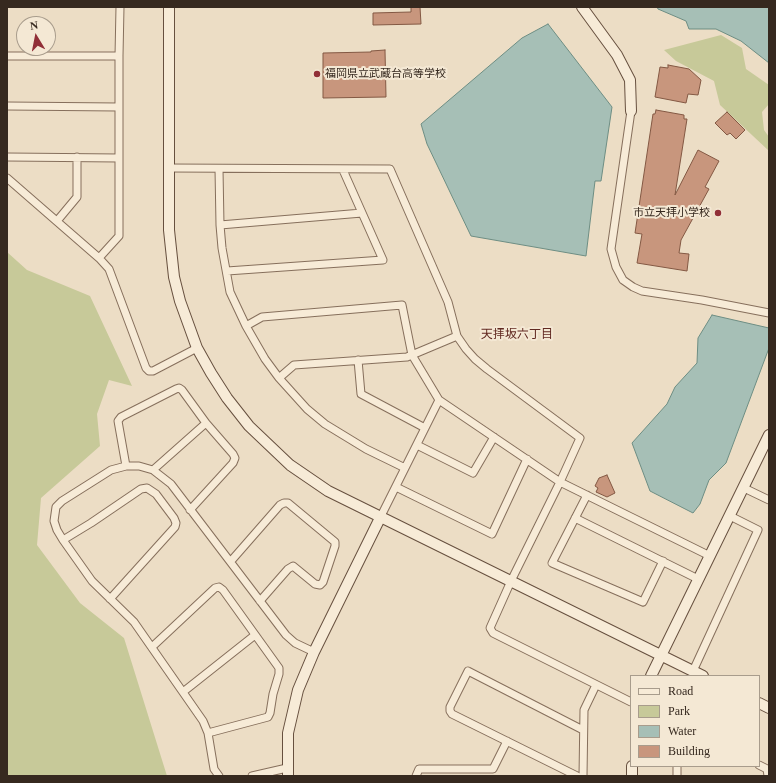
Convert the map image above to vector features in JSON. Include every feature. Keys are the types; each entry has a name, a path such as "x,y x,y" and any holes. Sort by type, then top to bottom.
{"street":[{"path":"99,258 118,236 120,7"},
{"path":"169,7 168,230 174,277 180,301 197,348 231,404 249,426 290,465 328,491 701,675"},
{"path":"582,7 617,54 630,80 631,111 611,249 616,267 623,280 642,291 731,305 769,313"},
{"path":"7,56 119,56"},
{"path":"7,106 118,107"},
{"path":"7,156 118,158"},
{"path":"57,221 77,197 77,157"},
{"path":"168,168 343,170 390,169 448,302 457,336 466,349 475,359 580,438 490,628 493,633 630,702"},
{"path":"219,169 220,225 230,292 246,326 265,359 279,378 307,409 325,424 366,449 405,468"},
{"path":"227,271 383,260 343,170"},
{"path":"7,178 99,258 109,269 148,371 153,371 197,348"},
{"path":"220,225 362,213"},
{"path":"246,326 262,317 402,305 412,355 439,400 560,482 710,556"},
{"path":"279,378 294,365 412,355 457,336"},
{"path":"358,360 361,394 425,428"},
{"path":"126,466 118,421 121,417 176,389 179,388 182,390 206,423 235,458 190,510"},
{"path":"252,776 288,772 288,733 298,690 314,652 439,400"},
{"path":"153,470 206,423"},
{"path":"651,675 769,435"},
{"path":"417,445 473,473 494,437"},
{"path":"396,487 492,534 527,459"},
{"path":"219,776 214,769 208,733 203,721 134,622 92,582 56,530 54,514 56,507 62,501 111,470 126,466 139,466 153,470 171,484 286,635 295,643 314,652"},
{"path":"63,540 141,489 147,488 156,494 174,518 176,523 175,527 110,599"},
{"path":"744,488 769,500"},
{"path":"587,495 552,563 643,602 663,561"},
{"path":"230,562 284,502 288,503 335,542 323,582 320,585 318,586 293,566 288,569 260,601"},
{"path":"693,671 758,530 730,516"},
{"path":"575,518 698,579"},
{"path":"152,647 215,588 219,587 223,590 279,668 279,674 268,717 208,733"},
{"path":"183,692 255,635"},
{"path":"577,776 452,714 450,707 468,671 583,730"},
{"path":"583,776 584,710 596,685"},
{"path":"760,704 769,708"},
{"path":"416,776 420,769 493,769 507,741"},
{"path":"760,765 768,769 768,776"}],"green space":[{"path":"721,35 742,48 746,69 769,85 769,104 762,112 764,130 769,137 769,151 720,105 714,81 676,61 664,50"},
{"path":"7,252 27,270 90,296 132,386 109,380 97,414 100,446 41,498 37,545 80,603 124,638 167,776 7,776"}],"water":[{"path":"657,7 769,7 769,63 741,41 716,29 689,29 686,21 658,9"},
{"path":"548,24 612,107 601,181 595,181 586,256 471,236 427,144 421,124 522,38"},
{"path":"712,315 769,328 769,348 726,463 709,480 700,504 693,513 650,491 632,443 667,404 675,387 697,363 698,338"}],"building":[{"path":"411,7 420,7 421,24 373,25 373,13 411,12"},
{"path":"385,50 386,97 323,98 323,53 371,52"},
{"path":"668,65 689,69 701,80 698,95 688,94 686,103 655,97 660,67 668,68"},
{"path":"656,110 684,115 684,119 687,119 675,195 698,150 719,161 705,187 709,189 681,240 679,253 689,254 687,271 637,263 642,234 635,233 653,114 655,114"},
{"path":"727,112 745,130 736,139 730,133 727,135 715,123"},
{"path":"607,475 615,493 607,497 596,492 598,488 595,486 599,478"}],"place":[{"name":"福岡県立武蔵台高等学校","path":"317,74"},
{"name":"市立天拝小学校","path":"718,213"}],"district":[{"name":"天拝坂六丁目","path":"517,335"}]}
